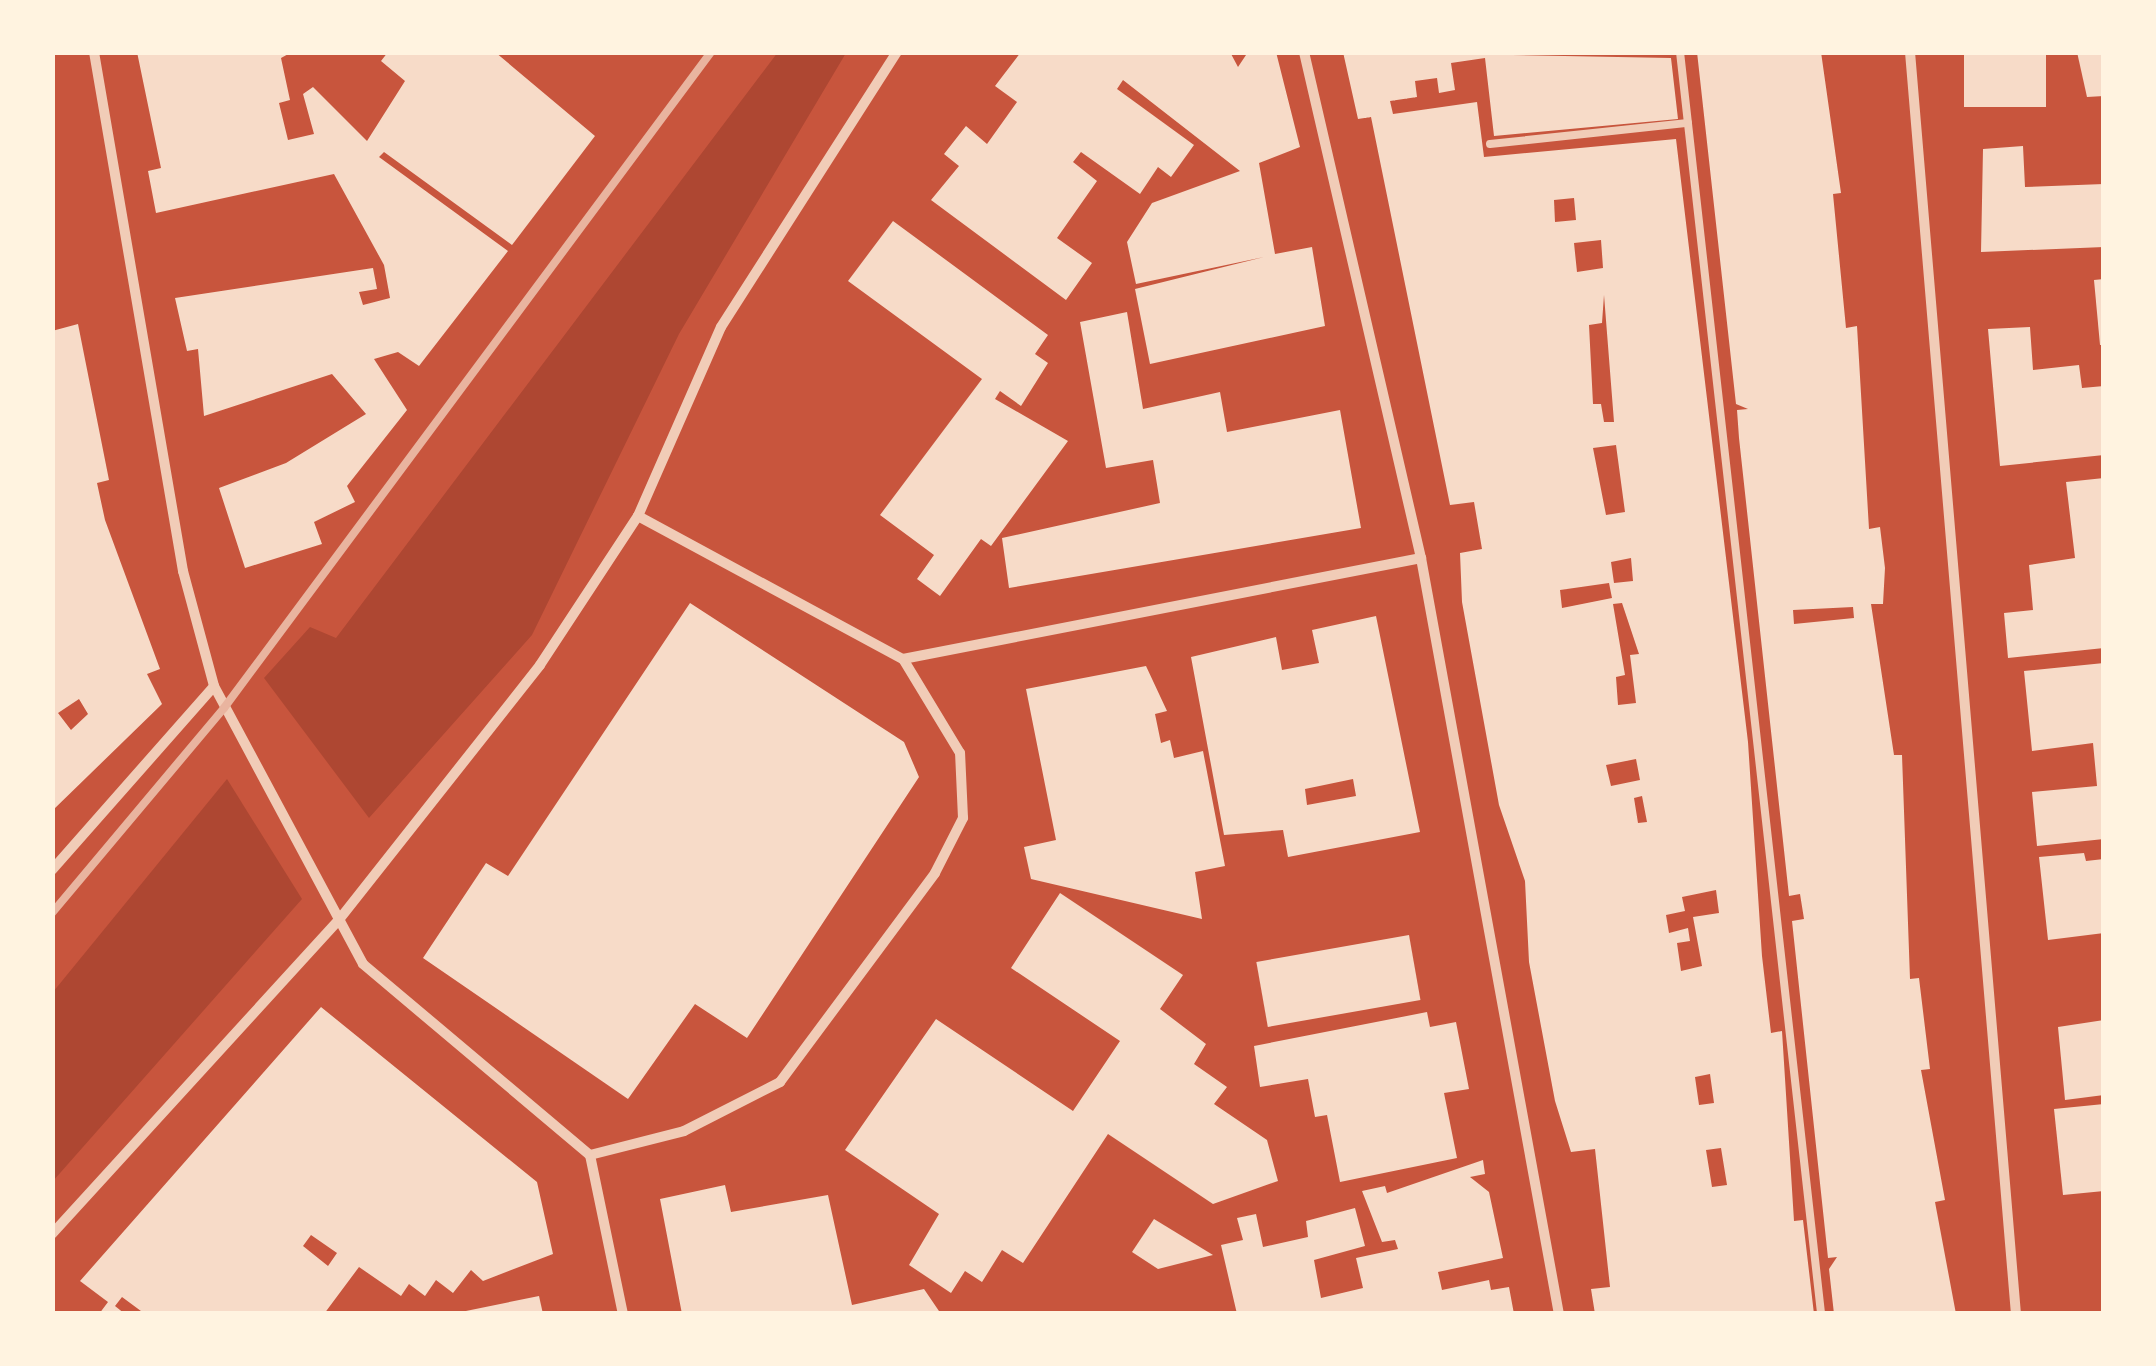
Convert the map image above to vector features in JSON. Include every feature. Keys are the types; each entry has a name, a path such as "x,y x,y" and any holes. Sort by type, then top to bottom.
{"street":[{"path":"94,52 183,571 214,686 363,964 590,1155 622,1314"},
{"path":"52,1234 338,921 540,665 638,516 721,327 897,52"},
{"path":"1304,52 1421,558 1559,1314"},
{"path":"1910,52 2016,1314"},
{"path":"590,1155 684,1131 780,1082 935,873 963,818 960,753 903,659 638,516"},
{"path":"903,659 1421,558"},
{"path":"52,870 214,686"}],"lane":[{"path":"1680,52 1822,1314"},
{"path":"1490,144 1688,123"}],"shaded area":[{"path":"778,52 846,53 679,334 532,635 369,818 264,678 310,627 336,638"},
{"path":"227,779 302,899 53,1181 53,992"}],"building":[{"path":"137,52 292,52 281,58 290,100 279,103 288,140 314,134 303,94 313,87 367,141 405,81 381,61 388,52 495,52 595,136 512,245 384,152 379,157 508,251 419,366 398,352 374,359 407,410 347,486 355,502 314,522 322,544 245,568 219,488 286,463 366,414 332,374 204,416 198,349 187,351 175,298 373,268 377,289 359,292 363,305 390,298 384,265 334,174 156,213 148,171 161,168"},
{"path":"1021,52 1230,52 1238,67 1248,52 1276,52 1300,147 1259,163 1275,254 1312,247 1325,326 1150,364 1135,289 1264,257 1136,284 1127,242 1152,203 1240,171 1123,80 1117,89 1194,145 1171,177 1158,167 1140,194 1081,152 1073,162 1097,181 1057,238 1092,263 1066,300 931,200 959,166 944,154 966,126 987,144 1017,102 995,86"},
{"path":"1343,52 1671,58 1678,119 1494,136 1485,58 1451,63 1455,90 1439,93 1437,78 1415,81 1417,97 1390,101 1393,114 1477,102 1484,157 1676,139 1748,742 1771,1033 1782,1031 1794,1221 1803,1220 1814,1314 1595,1314 1591,1289 1610,1287 1595,1149 1571,1152 1555,1101 1529,962 1525,881 1499,805 1462,602 1460,553 1482,549 1474,502 1450,505 1371,117 1358,119","holes":["1574,198 1576,220 1555,222 1554,200","1601,240 1603,268 1577,272 1574,243","1604,295 1614,422 1604,422 1601,404 1593,404 1589,325 1602,323","1616,445 1625,512 1606,515 1593,448","1631,558 1633,581 1614,583 1611,562","1609,583 1612,598 1562,608 1560,590","1622,603 1639,654 1630,655 1636,703 1618,705 1616,677 1625,675 1613,604","1636,759 1640,780 1611,786 1606,765","1642,796 1647,822 1638,823 1634,798","1716,890 1719,913 1693,917 1702,966 1681,971 1677,943 1690,941 1688,928 1669,933 1666,915 1685,911 1682,897","1710,1074 1714,1103 1699,1105 1695,1077","1721,1148 1727,1185 1712,1187 1706,1150"]},
{"path":"1697,52 1821,52 1841,193 1833,194 1846,328 1857,326 1869,529 1880,527 1885,568 1883,604 1871,604 1894,755 1902,755 1910,979 1919,978 1930,1069 1921,1070 1945,1200 1935,1202 1956,1314 1834,1314 1829,1269 1837,1257 1828,1258 1792,921 1804,919 1800,894 1789,896 1739,438 1737,410 1748,409 1736,404","holes":["1853,607 1854,618 1794,624 1793,610"]},
{"path":"1964,52 2046,52 2046,107 1964,107"},
{"path":"2077,52 2104,52 2104,96 2087,97"},
{"path":"2023,146 2025,187 2104,184 2104,247 1981,252 1983,149"},
{"path":"893,221 1048,335 1035,354 1048,363 1021,406 1000,391 995,399 1068,441 991,546 981,539 940,596 917,579 934,555 880,515 982,379 848,281"},
{"path":"2104,279 2104,345 2100,345 2094,280"},
{"path":"1127,312 1143,409 1220,392 1227,432 1340,410 1361,528 1009,588 1002,538 1160,503 1153,460 1106,468 1080,322"},
{"path":"78,324 109,480 97,483 105,520 160,669 147,674 162,704 52,811 52,331","holes":["79,699 88,714 71,730 58,713"]},
{"path":"2030,327 2033,370 2079,365 2082,388 2104,386 2104,455 2000,466 1988,329"},
{"path":"2104,478 2104,648 2008,658 2004,613 2033,610 2029,565 2075,558 2066,482"},
{"path":"690,603 904,742 919,777 747,1038 695,1004 628,1099 423,958 486,863 508,876"},
{"path":"1376,616 1420,832 1288,857 1283,830 1224,835 1191,657 1276,637 1282,670 1319,663 1312,630","holes":["1353,779 1356,796 1307,805 1305,789"]},
{"path":"2104,663 2104,839 2037,846 2032,792 2097,786 2093,743 2032,751 2024,671"},
{"path":"1146,666 1167,711 1155,714 1161,743 1170,740 1174,758 1203,751 1225,866 1195,872 1202,919 1031,879 1024,847 1056,840 1026,689"},
{"path":"2084,853 2086,861 2104,859 2104,933 2048,940 2039,857"},
{"path":"1060,893 1183,975 1160,1009 1206,1044 1194,1064 1227,1087 1214,1104 1267,1140 1278,1181 1213,1204 1108,1134 1023,1263 1002,1250 982,1282 965,1271 951,1293 909,1265 939,1214 845,1150 936,1019 1073,1111 1120,1041 1011,968"},
{"path":"1409,935 1420,1000 1268,1027 1256,962"},
{"path":"321,1007 537,1182 553,1254 483,1281 471,1270 453,1293 436,1280 425,1296 409,1284 401,1296 359,1267 324,1314 145,1314 122,1297 115,1306 125,1314 99,1314 108,1302 80,1281","holes":["311,1235 337,1253 328,1266 303,1246"]},
{"path":"1427,1012 1430,1027 1456,1022 1469,1089 1444,1093 1457,1158 1340,1182 1327,1115 1315,1117 1308,1079 1260,1087 1254,1046"},
{"path":"2104,1020 2104,1095 2065,1100 2058,1027"},
{"path":"2104,1104 2104,1191 2063,1195 2054,1109"},
{"path":"1483,1160 1485,1174 1470,1177 1489,1192 1503,1258 1438,1272 1442,1290 1489,1280 1491,1290 1509,1287 1514,1314 1237,1314 1221,1245 1243,1240 1237,1218 1256,1214 1263,1247 1308,1237 1306,1221 1355,1208 1365,1246 1314,1260 1321,1298 1363,1288 1356,1258 1398,1249 1395,1240 1382,1242 1362,1191 1385,1186 1387,1193"},
{"path":"725,1185 731,1212 828,1195 852,1305 924,1289 941,1314 682,1314 660,1199"},
{"path":"1154,1219 1213,1255 1158,1269 1132,1252"},
{"path":"539,1296 543,1314 461,1312"}],"railway":[{"path":"52,913 224,708 711,52"}]}
